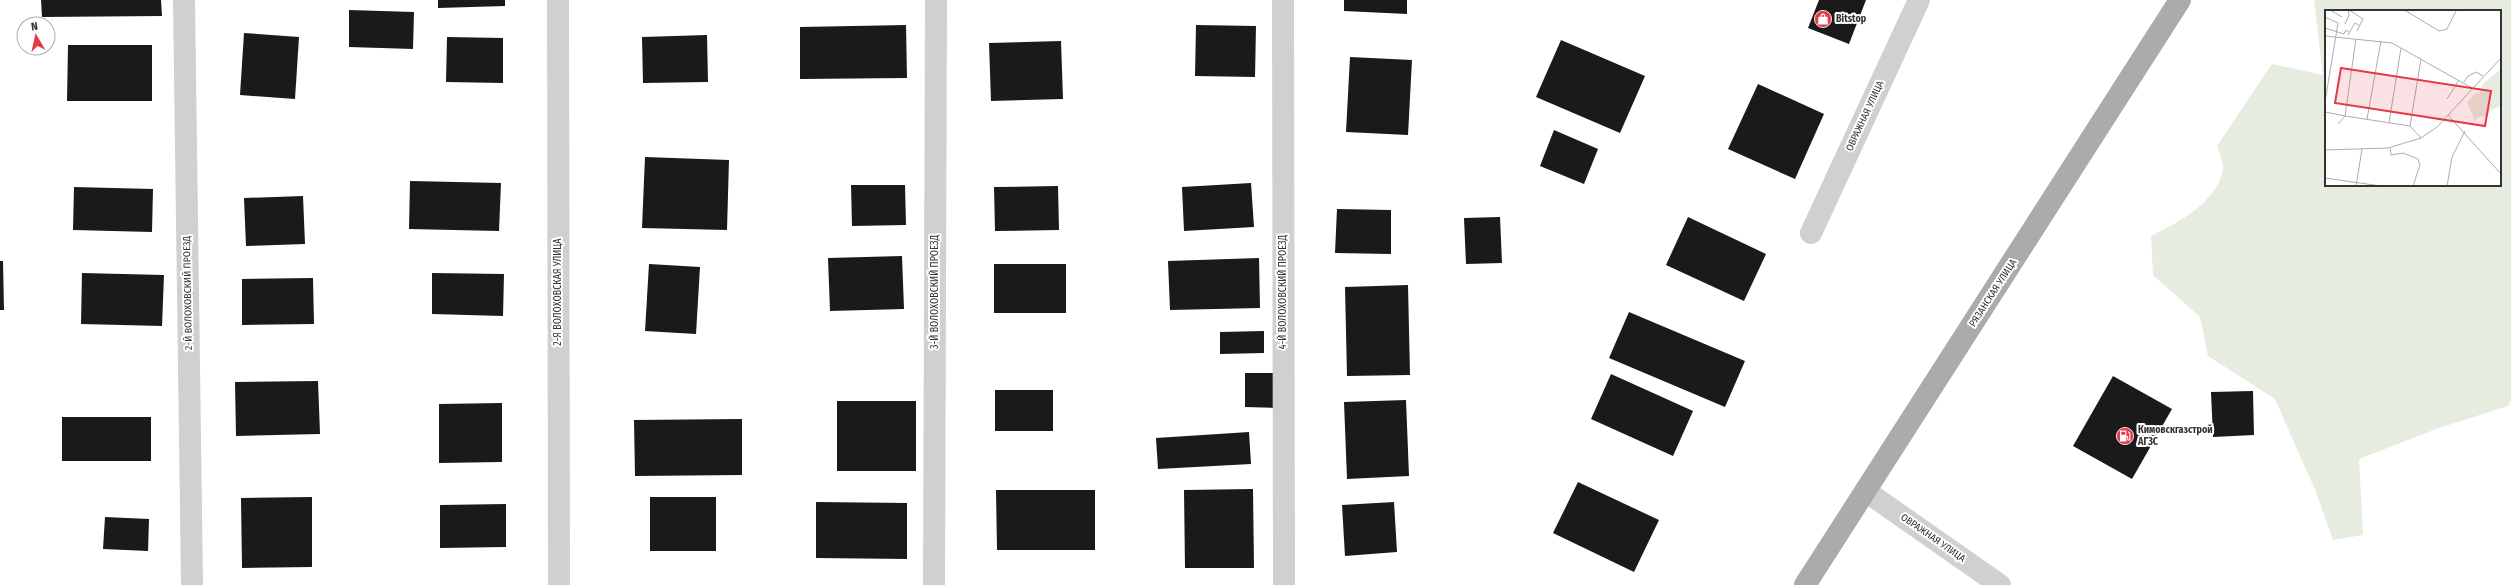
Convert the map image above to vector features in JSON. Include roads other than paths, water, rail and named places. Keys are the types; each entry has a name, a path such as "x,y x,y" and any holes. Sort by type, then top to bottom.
{"main road":[{"name":"РЯЗАНСКАЯ УЛИЦА","path":"1805,585 1867,492 2180,0"}],"street":[{"name":"2-Й ВОЛОХОВСКИЙ ПРОЕЗД","path":"184,0 192,585"},
{"name":"2-Я ВОЛОХОВСКАЯ УЛИЦА","path":"558,0 559,585"},
{"name":"3-Й ВОЛОХОВСКИЙ ПРОЕЗД","path":"934,585 936,0"},
{"name":"4-Й ВОЛОХОВСКИЙ ПРОЕЗД","path":"1283,0 1284,585"},
{"name":"ОВРАЖНАЯ УЛИЦА","path":"1811,233 1920,0"},
{"name":"ОВРАЖНАЯ УЛИЦА","path":"1867,492 2000,585"}],"place":[{"name":"Bitstop","path":"1823,19"},
{"name":"Кимовскгазстрой АГЗС","path":"2125,436"}]}
